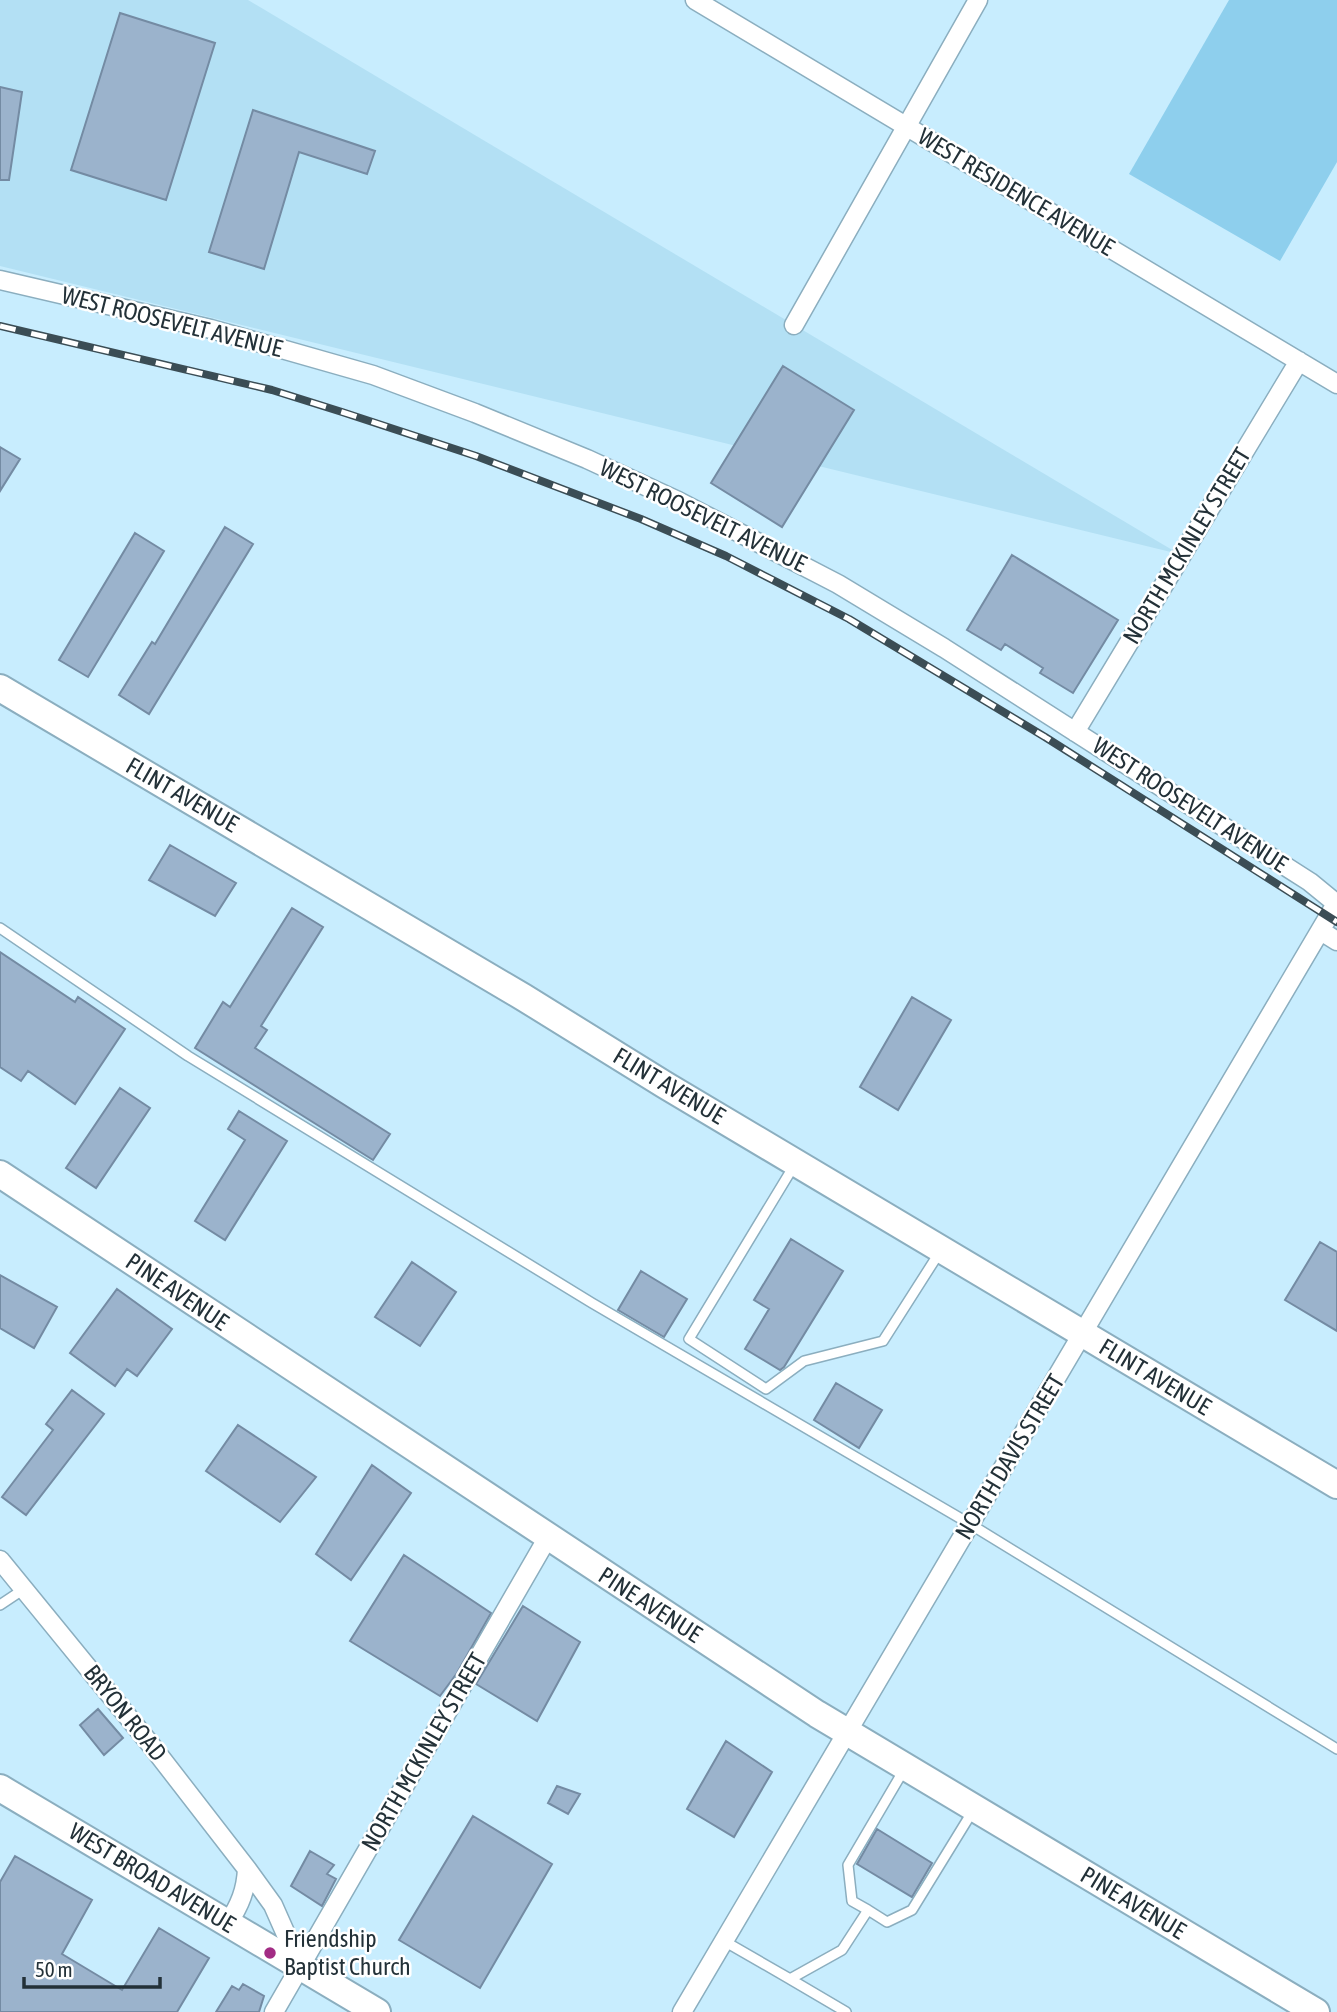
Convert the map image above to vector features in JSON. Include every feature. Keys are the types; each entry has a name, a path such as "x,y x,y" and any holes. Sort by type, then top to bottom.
{"main road":[{"name":"FLINT AVENUE","path":"0,688 523,996 665,1085 1337,1485"},
{"name":"PINE AVENUE","path":"0,1174 846,1732 1316,2012"},
{"name":"WEST BROAD AVENUE","path":"0,1787 377,2012"}],"street":[{"name":"WEST RESIDENCE AVENUE","path":"695,0 1337,384"},
{"path":"794,325 978,0"},
{"name":"WEST ROOSEVELT AVENUE","path":"0,280 211,329 324,360 475,413 678,501 838,584 943,648 1310,882 1337,903"},
{"name":"NORTH MCKINLEY STREET","path":"1075,732 1299,361"},
{"name":"NORTH DAVIS STREET","path":"682,2012 1337,903"},
{"path":"1321,931 1337,942"},
{"name":"NORTH MCKINLEY STREET","path":"274,2012 548,1537"},
{"name":"BRYON ROAD","path":"0,1560 151,1745 247,1869 273,1905 300,1966"},
{"path":"228,1923 246,1888 247,1869"}],"lane":[{"path":"0,928 188,1056 592,1303 970,1524 1337,1749"},
{"path":"796,1163 689,1339 766,1389 804,1362 883,1341 942,1248"},
{"path":"1,1602 24,1589"},
{"path":"906,1766 848,1865 852,1901 887,1922 912,1910 975,1808"},
{"path":"790,1979 842,1950 868,1910"},
{"path":"724,1941 846,2012"}],"shaded area":[{"path":"0,0 248,0 1179,554 0,266"},
{"path":"1229,0 1337,0 1337,162 1280,261 1129,174"}],"building":[{"path":"120,13 215,43 166,200 71,170"},
{"path":"0,87 22,92 9,180 0,180"},
{"path":"253,110 375,151 367,174 299,152 264,269 209,252"},
{"path":"783,366 854,410 782,527 711,483"},
{"path":"0,447 20,459 0,491"},
{"path":"225,527 253,544 149,714 119,695 152,642 155,644"},
{"path":"135,533 164,551 88,677 59,660"},
{"path":"1012,555 1118,620 1073,693 1040,673 1043,668 1005,644 1001,650 967,630"},
{"path":"170,845 236,883 215,916 149,880"},
{"path":"292,908 323,927 261,1026 267,1030 255,1048 390,1134 373,1160 195,1048 223,1002 230,1007"},
{"path":"0,952 75,1002 78,997 125,1029 75,1104 28,1071 21,1081 0,1067"},
{"path":"912,997 951,1020 898,1110 860,1087"},
{"path":"120,1088 150,1108 96,1188 66,1168"},
{"path":"239,1111 287,1141 225,1240 195,1221 245,1140 228,1129"},
{"path":"791,1239 843,1271 780,1370 745,1349 769,1309 754,1300"},
{"path":"1320,1242 1337,1252 1337,1331 1285,1300"},
{"path":"412,1262 456,1292 420,1346 375,1317"},
{"path":"641,1271 687,1299 664,1337 618,1310"},
{"path":"0,1275 57,1307 34,1348 0,1328"},
{"path":"117,1289 172,1329 137,1376 127,1369 115,1386 70,1353"},
{"path":"836,1383 882,1410 859,1448 814,1420"},
{"path":"72,1390 104,1414 26,1515 2,1497 53,1430 46,1424"},
{"path":"238,1425 316,1477 280,1522 206,1471"},
{"path":"372,1465 411,1493 351,1580 316,1554"},
{"path":"404,1555 491,1613 457,1673 440,1696 350,1641"},
{"path":"523,1606 580,1642 537,1721 476,1684"},
{"path":"98,1709 123,1738 104,1755 80,1725"},
{"path":"726,1741 772,1772 734,1837 687,1809"},
{"path":"557,1786 580,1794 568,1814 548,1803"},
{"path":"473,1816 552,1864 480,1988 399,1940"},
{"path":"877,1829 932,1863 912,1897 857,1864"},
{"path":"310,1851 334,1865 327,1874 336,1879 322,1906 291,1886"},
{"path":"15,1856 92,1900 62,1954 122,1990 159,1928 209,1958 177,2012 0,2012 0,1882"},
{"path":"243,1984 264,1996 259,2012 216,2012 232,1986 239,1990"}],"railway":[{"path":"0,326 272,390 342,412 476,456 641,519 726,556 849,619 1045,737 1337,922"}],"place":[{"name":"Friendship Baptist Church","path":"270,1953"}]}
